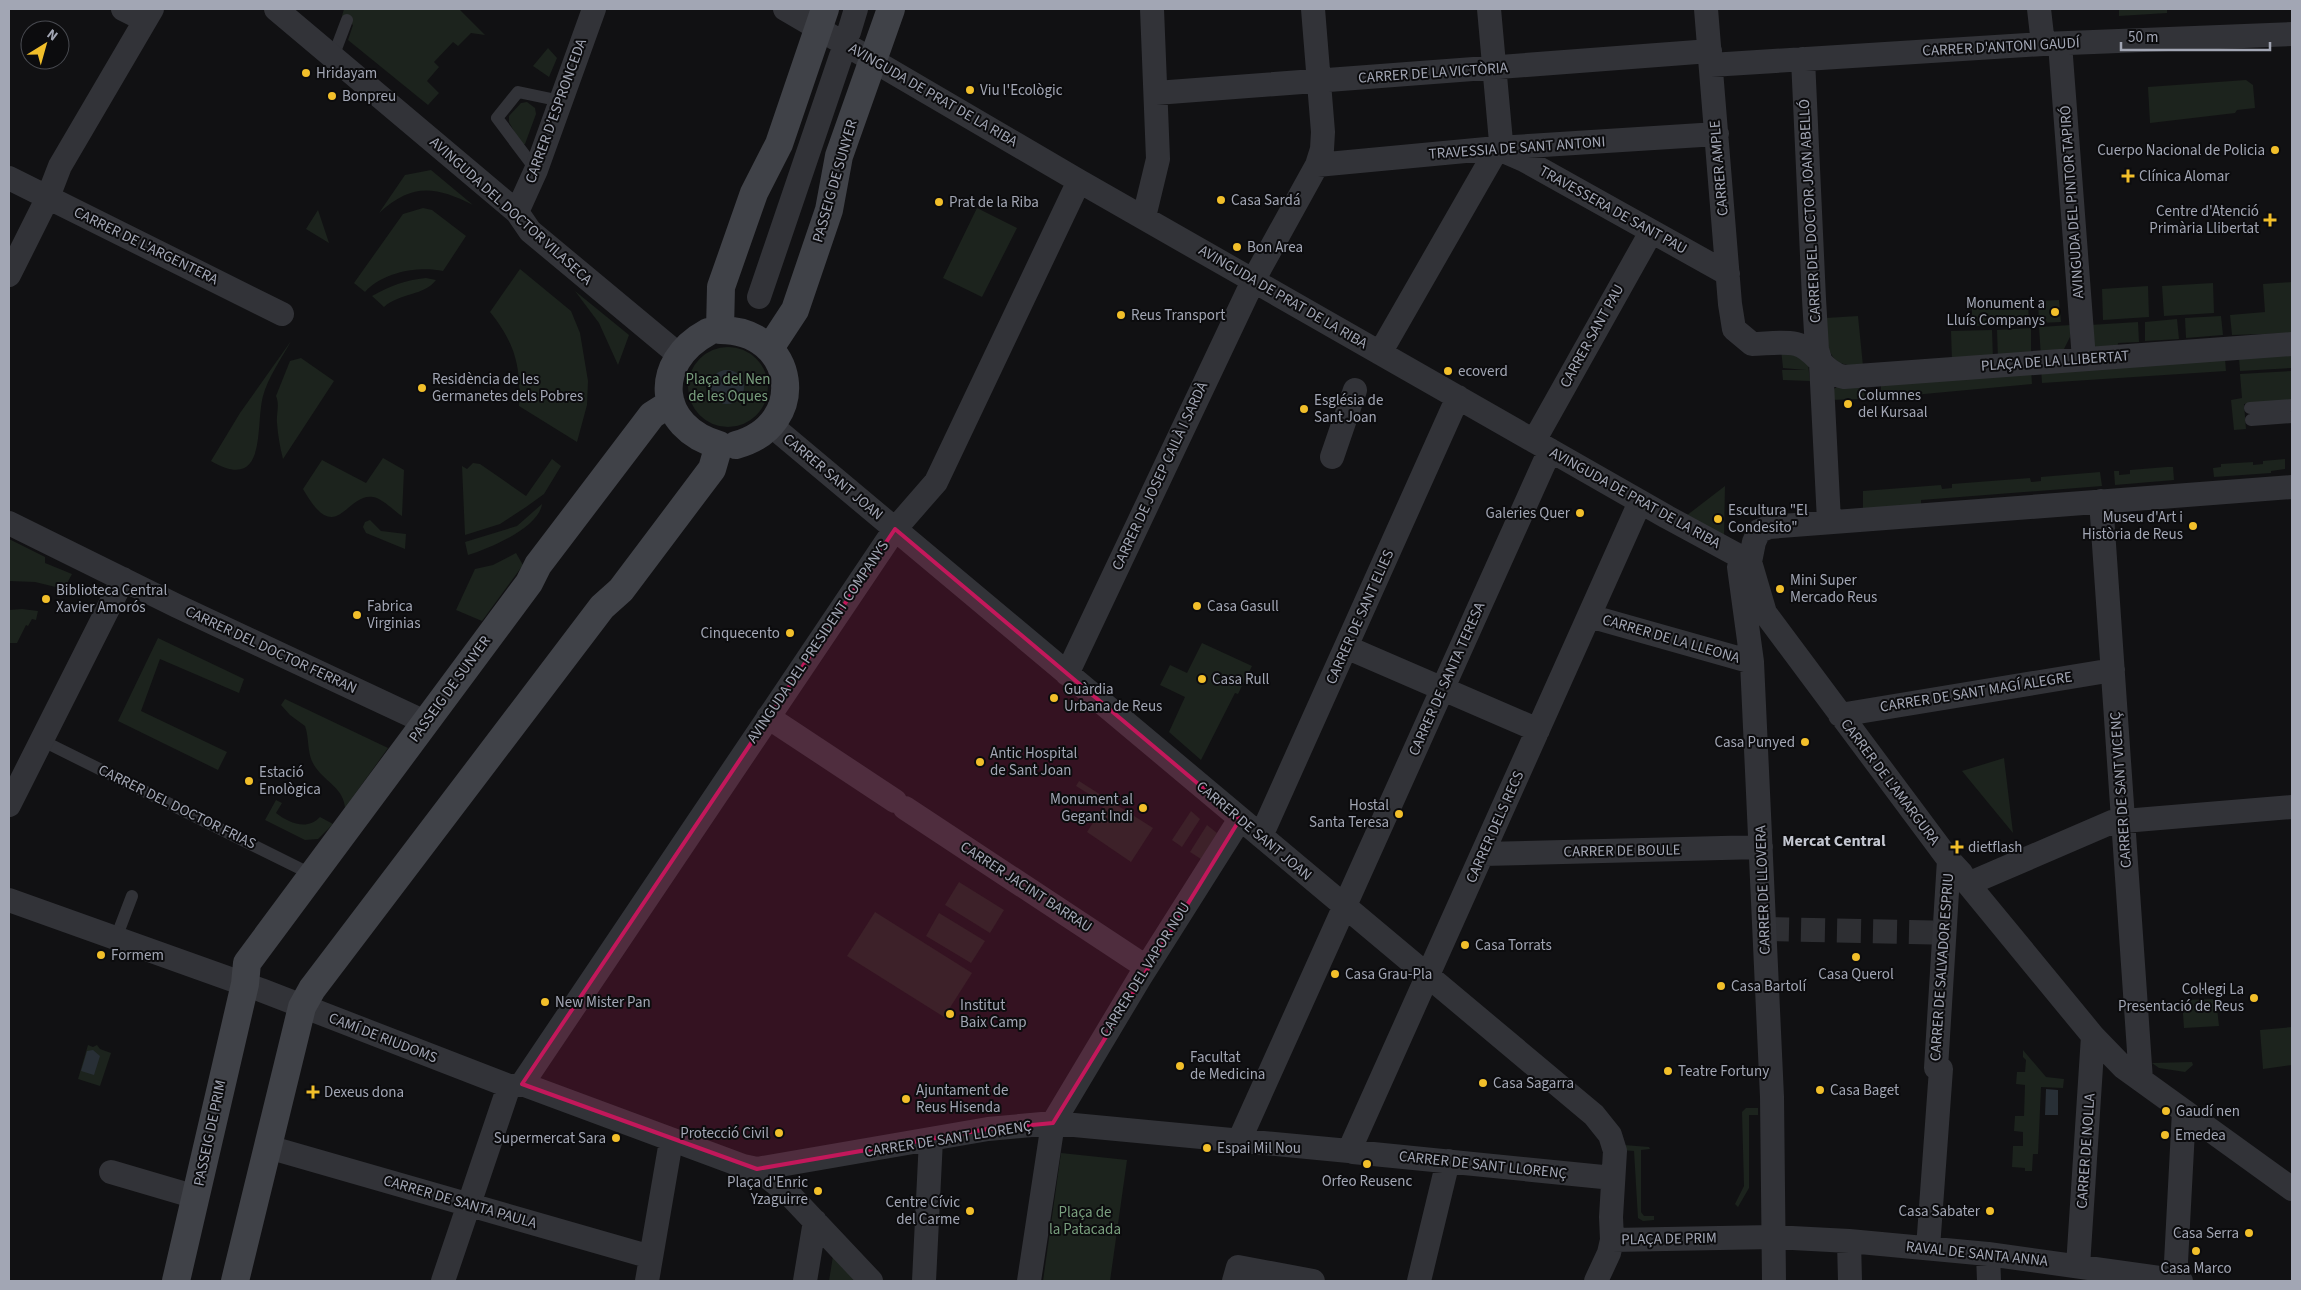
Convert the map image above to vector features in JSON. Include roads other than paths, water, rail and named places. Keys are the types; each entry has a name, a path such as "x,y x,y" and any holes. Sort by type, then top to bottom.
{"street":[{"path":"9,275 48,197 60,166 149,14 123,9"},
{"name":"AVINGUDA DEL DOCTOR VILASECA","path":"276,9 517,212 530,231 678,355"},
{"name":"CARRER D’ESPRONCEDA","path":"517,212 536,170 594,9"},
{"name":"AVINGUDA DE PRAT DE LA RIBA","path":"785,9 822,19 873,61 1079,181 1254,279 1640,502 1741,554"},
{"path":"849,32 856,9"},
{"name":"PASSEIG DE SUNYER","path":"770,348 795,310 829,210 839,156 891,9"},
{"path":"1144,217 1158,159 1152,9"},
{"name":"CARRER DE JOSEP CAILÀ I SARDÀ","path":"1067,674 1254,279 1318,165 1322,149 1323,132 1313,9"},
{"path":"1380,353 1501,142 1489,9"},
{"name":"CARRER AMPLE","path":"1706,9 1733,327"},
{"name":"AVINGUDA DEL PINTOR TAPIRÓ","path":"2039,9 2052,44 2084,359"},
{"path":"714,331 721,287 754,193 779,144 822,19"},
{"name":"CARRER D'ANTONI GAUDÍ","path":"1710,58 1802,58 2052,44 2292,34"},
{"name":"PASSEIG DE SUNYER","path":"759,297 841,56"},
{"name":"CARRER DE LA VICTÒRIA","path":"1156,93 1494,69 1710,58"},
{"name":"CARRER DEL DOCTOR JOAN ABELLÓ","path":"1802,58 1817,349 1821,364"},
{"name":"TRAVESSIA DE SANT ANTONI","path":"1318,165 1497,148 1717,134"},
{"name":"TRAVESSERA DE SANT PAU","path":"1497,148 1524,160 1728,274"},
{"name":"CARRER DE L'ARGENTERA","path":"9,178 282,314"},
{"name":"AVINGUDA DEL PRESIDENT COMPANYS","path":"443,1281 468,1205 515,1085 895,529 936,482 1079,181"},
{"name":"CARRER SANT PAU","path":"1542,446 1651,232"},
{"name":"PLAÇA DE LA LLIBERTAT","path":"1733,327 1752,344 1797,344 1810,352 1832,372 1844,377 2292,344"},
{"path":"714,331 747,333 770,348 779,362 785,386 781,411 772,426 761,435 727,445 703,441 689,432 678,419 671,404 669,381 678,355 691,341 714,331"},
{"path":"1821,364 1829,521"},
{"path":"1332,457 1355,390"},
{"name":"CARRER DE SANT ELIES","path":"1261,836 1458,397"},
{"name":"PASSEIG DE SUNYER","path":"244,984 248,963 529,583 538,565 652,415 671,404"},
{"name":"CARRER SANT JOAN","path":"772,426 895,529"},
{"path":"235,1281 302,1008 318,982 602,607 621,590 712,470 727,445"},
{"name":"CARRER DE SANTA TERESA","path":"1239,1141 1443,689 1542,446"},
{"path":"1741,554 1754,542 1759,528 1829,521 2292,487"},
{"name":"CARRER DE SANT VICENÇ","path":"2101,501 2141,1080"},
{"name":"CARRER DELS RECS","path":"1351,1152 1640,502"},
{"name":"CARRER DEL DOCTOR FERRAN","path":"9,522 123,579 426,722"},
{"name":"CARRER DE SANT JOAN","path":"895,529 1428,978 1594,1115 1610,1135"},
{"name":"CARRER DE LLOVERA","path":"1741,554 1752,662 1761,848 1772,1097 1774,1281"},
{"name":"CARRER DE L'AMARGURA","path":"1741,554 1765,613 1960,872 2093,1036 2123,1067 2292,1189"},
{"path":"9,805 123,579"},
{"name":"CARRER DE LA LLEONA","path":"1589,616 1752,662"},
{"path":"1346,647 1538,730"},
{"name":"CARRER DE SANT MAGÍ ALEGRE","path":"1840,715 2113,670"},
{"name":"CARRER JACINT BARRAU","path":"768,717 1146,967"},
{"path":"1960,872 2112,822 2292,807"},
{"name":"CARRER DEL VAPOR NOU","path":"1053,1123 1146,967 1240,819"},
{"name":"CARRER DE BOULE","path":"1483,854 1761,848"},
{"name":"CARRER DE SALVADOR ESPRIU","path":"1928,1248 1940,1069 1945,1070 1960,872"},
{"name":"CAMÍ DE RIUDOMS","path":"9,900 244,984 302,1008 515,1085 743,1166 757,1169"},
{"name":"PASSEIG DE PRIM","path":"176,1281 244,984"},
{"name":"CARRER DE NOLLA","path":"2078,1266 2093,1036"},
{"path":"2177,1280 2184,1111"},
{"path":"1029,1281 1053,1123"},
{"name":"CARRER DE SANT LLORENÇ","path":"757,1169 988,1129 1053,1123 1613,1178"},
{"name":"PLAÇA DE PRIM","path":"1610,1135 1615,1152 1612,1240 1773,1237"},
{"path":"924,1281 931,1139"},
{"path":"647,1281 671,1141"},
{"name":"CARRER DE SANTA PAULA","path":"268,1147 651,1257"},
{"path":"1419,1281 1448,1161"},
{"path":"757,1169 788,1193 871,1281"},
{"path":"111,1172 196,1197"},
{"path":"805,1281 815,1221"},
{"name":"RAVAL DE SANTA ANNA","path":"1773,1237 1849,1241 1988,1254 2177,1280"},
{"path":"1596,1281 1609,1254 1612,1240"},
{"path":"1849,1241 1850,1281"},
{"path":"1988,1254 1989,1281"},
{"path":"1234,1281 1238,1267 1314,1281"}],"lane":[{"path":"333,57 347,20"},
{"path":"536,170 498,118 518,92 561,100"},
{"path":"735,279 779,144"},
{"path":"788,296 839,156"},
{"path":"517,212 536,222 645,313"},
{"path":"2292,405 2250,414 2292,417"},
{"path":"529,583 553,563 640,451"},
{"path":"602,607 613,583 684,488"},
{"name":"CARRER DEL DOCTOR FRIAS","path":"41,740 313,875"},
{"path":"116,938 132,896"}],"tunnel":[{"path":"1765,929 1954,933"}],"place":[{"name":"Hridayam","path":"306,73"},
{"name":"Viu l'Ecològic","path":"970,90"},
{"name":"Bonpreu","path":"332,96"},
{"name":"Cuerpo Nacional de Policia","path":"2275,150"},
{"name":"Clínica Alomar","path":"2128,176"},
{"name":"Casa Sardá","path":"1221,200"},
{"name":"Prat de la Riba","path":"939,202"},
{"name":"Centre d'Atenció Primària Llibertat","path":"2270,220"},
{"name":"Bon Area","path":"1237,247"},
{"name":"Monument a Lluís Companys","path":"2055,312"},
{"name":"Reus Transport","path":"1121,315"},
{"name":"ecoverd","path":"1448,371"},
{"name":"Residència de les Germanetes dels Pobres","path":"422,388"},
{"name":"Columnes del Kursaal","path":"1848,404"},
{"name":"Església de Sant Joan","path":"1304,409"},
{"name":"Galeries Quer","path":"1580,513"},
{"name":"Escultura \"El Condesito\"","path":"1718,519"},
{"name":"Museu d'Art i Història de Reus","path":"2193,526"},
{"name":"Mini Super Mercado Reus","path":"1780,589"},
{"name":"Biblioteca Central Xavier Amorós","path":"46,599"},
{"name":"Casa Gasull","path":"1197,606"},
{"name":"Fabrica Virginias","path":"357,615"},
{"name":"Cinquecento","path":"790,633"},
{"name":"Casa Rull","path":"1202,679"},
{"name":"Guàrdia Urbana de Reus","path":"1054,698"},
{"name":"Casa Punyed","path":"1805,742"},
{"name":"Antic Hospital de Sant Joan","path":"980,762"},
{"name":"Estació Enològica","path":"249,781"},
{"name":"Monument al Gegant Indi","path":"1143,808"},
{"name":"Hostal Santa Teresa","path":"1399,814"},
{"name":"dietflash","path":"1957,847"},
{"name":"Casa Torrats","path":"1465,945"},
{"name":"Formem","path":"101,955"},
{"name":"Casa Querol","path":"1856,957"},
{"name":"Casa Grau-Pla","path":"1335,974"},
{"name":"Casa Bartolí","path":"1721,986"},
{"name":"Col·legi La Presentació de Reus","path":"2254,998"},
{"name":"New Mister Pan","path":"545,1002"},
{"name":"Institut Baix Camp","path":"950,1014"},
{"name":"Facultat de Medicina","path":"1180,1066"},
{"name":"Teatre Fortuny","path":"1668,1071"},
{"name":"Casa Sagarra","path":"1483,1083"},
{"name":"Casa Baget","path":"1820,1090"},
{"name":"Dexeus dona","path":"313,1092"},
{"name":"Ajuntament de Reus Hisenda","path":"906,1099"},
{"name":"Gaudí nen","path":"2166,1111"},
{"name":"Protecció Civil","path":"779,1133"},
{"name":"Emedea","path":"2165,1135"},
{"name":"Supermercat Sara","path":"616,1138"},
{"name":"Espai Mil Nou","path":"1207,1148"},
{"name":"Orfeo Reusenc","path":"1367,1164"},
{"name":"Plaça d'Enric Yzaguirre","path":"818,1191"},
{"name":"Centre Cívic del Carme","path":"970,1211"},
{"name":"Casa Sabater","path":"1990,1211"},
{"name":"Casa Serra","path":"2249,1233"},
{"name":"Casa Marco","path":"2196,1251"}],"district":[{"name":"Mercat Central","path":"1834,841"}],"park label":[{"name":"Plaça del Nen de les Oques","path":"728,388"},
{"name":"Plaça de la Patacada","path":"1085,1220"}]}
